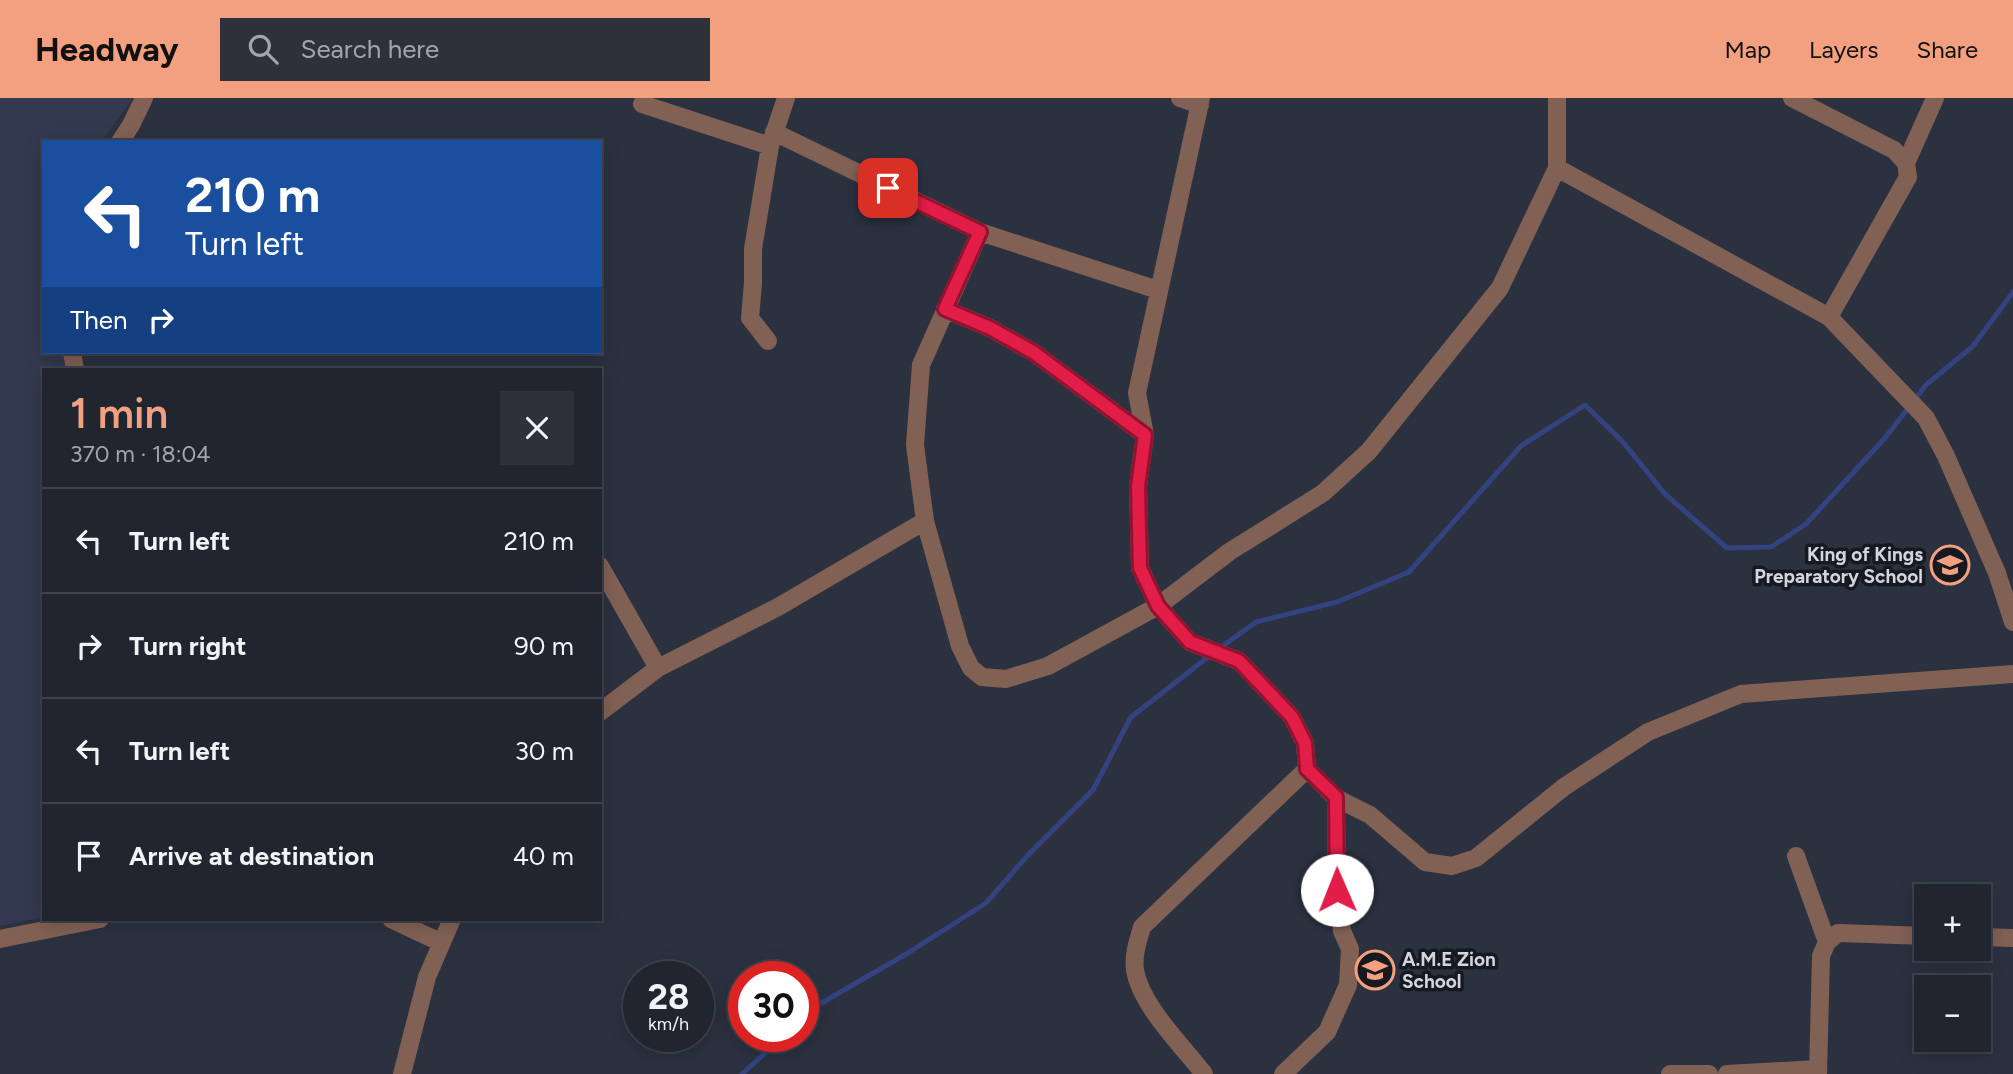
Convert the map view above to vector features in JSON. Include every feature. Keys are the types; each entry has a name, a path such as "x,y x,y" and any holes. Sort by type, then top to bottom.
{"street":[{"path":"121,140 144,98"},
{"path":"768,341 750,318 753,249 772,139 786,98"},
{"path":"1180,98 1200,101 1137,393 1145,435 1138,486 1140,568 1158,606 1190,642 1239,661 1292,717 1305,743 1307,769 1336,797 1370,815 1425,862 1452,866 1476,858 1564,787 1648,732 1741,694 2013,674"},
{"path":"980,232 922,365 915,445 925,521 960,646 971,668 982,677 1006,679 1048,666 1158,606 1229,552 1323,493 1369,451 1500,288 1557,168 1557,98"},
{"path":"1792,98 1894,150 1906,163"},
{"path":"1829,317 1908,177 1906,163 1935,98"},
{"path":"642,104 772,139 980,232 1158,290"},
{"path":"1557,168 1829,317 1926,418 1997,573 2013,622"},
{"path":"945,309 990,328 1033,352 1145,435"},
{"path":"602,710 658,668 778,607 925,521"},
{"path":"602,570 658,668"},
{"path":"1204,1074 1144,998 1135,971 1135,950 1142,927 1307,769"},
{"path":"1283,1074 1328,1032 1348,985 1350,949 1342,931 1337,890 1336,797"},
{"path":"1796,856 1827,942"},
{"path":"0,939 90,921"},
{"path":"395,921 440,942"},
{"path":"402,1074 427,977 451,921"},
{"path":"1727,1074 1818,1072 1821,956 1827,942 1838,933 1914,936"},
{"path":"1991,937 2013,938"},
{"path":"1670,1074 1709,1074"}],"shaded area":[{"path":"0,98 133,98 102,140 42,140 42,354 64,354 68,368 42,368 42,917 0,926"}],"waterway":[{"path":"1220,648 1256,622 1337,602 1409,572 1521,446 1585,405 1623,442 1665,494 1727,548 1771,547 1806,524 1885,438 1926,385 1973,346 2013,292"},
{"path":"819,1004 908,953 986,903 1029,854 1093,790 1131,717 1212,654"},
{"path":"742,1074 766,1052"}],"place":[{"name":"King of Kings Preparatory School","path":"1950,565"},
{"name":"A.M.E Zion School","path":"1375,970"}],"route":[{"path":"888,188 980,232 945,309 990,328 1033,352 1145,435 1138,486 1140,568 1158,606 1190,642 1239,661 1292,717 1305,743 1307,769 1336,797 1337,890"}]}
